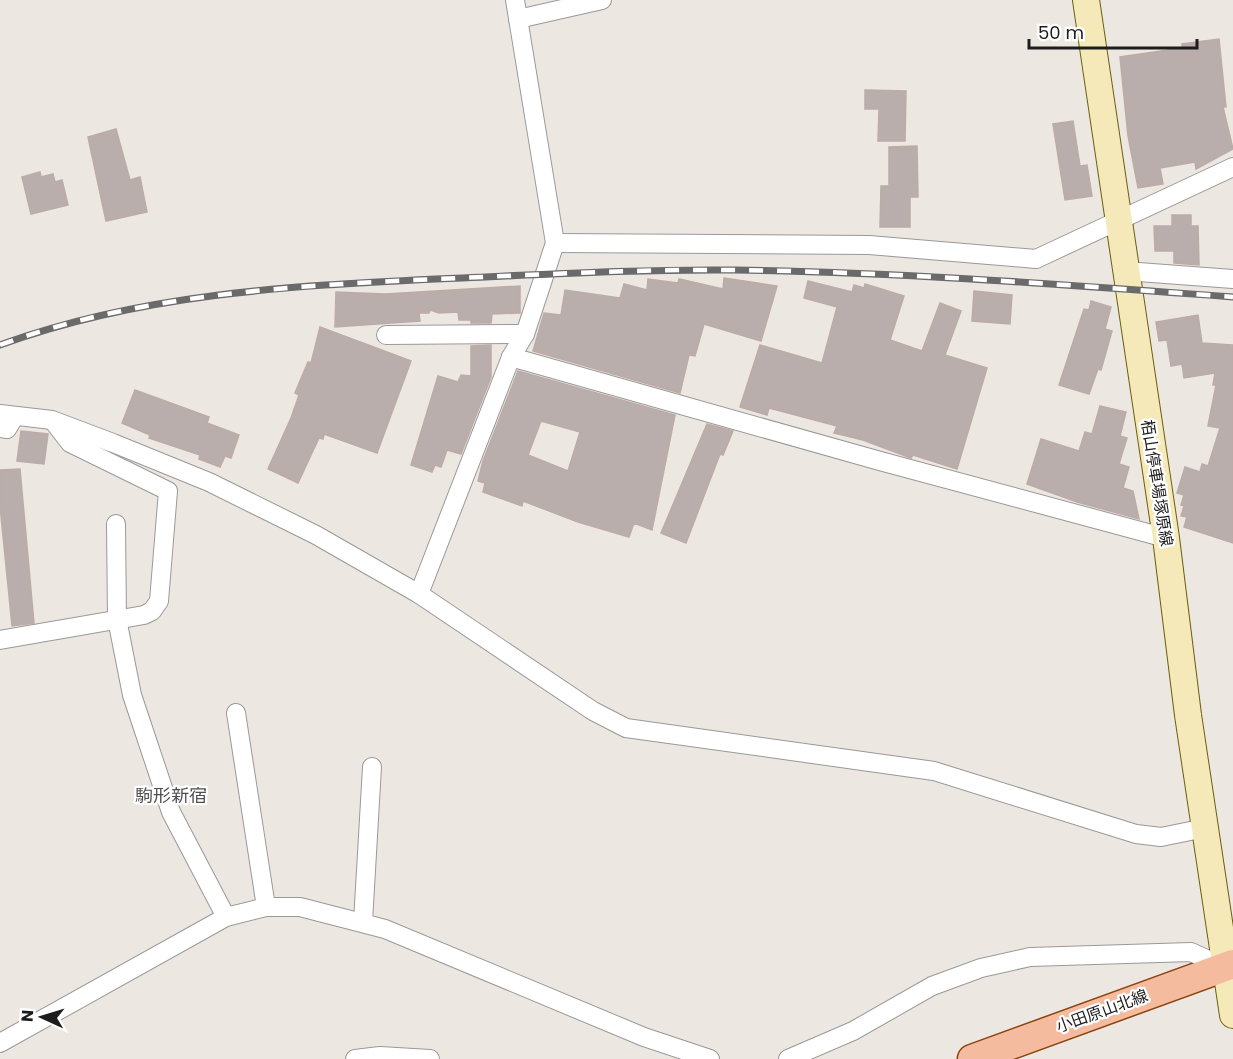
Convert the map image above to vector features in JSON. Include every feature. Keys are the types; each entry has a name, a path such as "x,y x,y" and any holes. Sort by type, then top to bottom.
{"main road":[{"name":"栢山停車場塚原線","path":"1086,0 1166,538 1205,828 1228,965 1233,1015"},
{"name":"小田原山北線","path":"974,1059 1228,965"}],"street":[{"path":"419,594 511,357 525,334 555,243 515,0"},
{"path":"518,19 602,0"},
{"path":"555,243 869,245 1036,259 1233,166"},
{"path":"1125,271 1233,279"},
{"path":"386,335 525,334"},
{"path":"511,357 880,461 1166,538"},
{"path":"0,429 7,429 8,415 52,420 209,483 316,535 419,594 593,711 626,728 934,771 1136,834 1161,837 1205,828"},
{"path":"0,640 117,620 152,611 159,601 168,491 70,443 52,420"},
{"path":"116,524 117,620 132,695 171,812 226,917"},
{"path":"236,713 266,907"},
{"path":"363,922 372,767"},
{"path":"0,1043 226,917 266,907 300,907 363,922 406,937 644,1037 710,1059"},
{"path":"788,1059 853,1030 932,986 981,968 1030,957 1191,952 1228,965"},
{"path":"355,1059 430,1059"}],"building":[{"path":"1219,39 1226,107 1223,107 1233,149 1196,169 1195,162 1160,168 1163,184 1138,188 1128,136 1120,57 1182,48 1182,44"},
{"path":"865,90 906,91 905,141 878,141 879,109 865,109"},
{"path":"1073,121 1080,166 1087,165 1092,196 1065,200 1053,124"},
{"path":"116,129 130,180 140,177 147,212 106,221 88,137"},
{"path":"917,146 918,197 910,197 910,227 880,227 881,186 889,186 889,147"},
{"path":"40,172 41,177 53,174 55,182 62,180 68,205 31,214 22,177"},
{"path":"1172,215 1191,215 1191,226 1198,226 1199,265 1174,263 1174,251 1155,251 1154,226 1172,226"},
{"path":"724,278 777,286 761,341 704,324 695,356 689,355 680,393 533,351 544,313 561,315 565,290 620,298 624,284 647,290 648,279 678,283 679,279 723,289"},
{"path":"808,281 852,292 854,285 864,288 865,284 904,296 890,340 922,351 940,303 961,311 945,355 987,368 957,469 913,455 911,458 863,440 834,433 837,426 769,408 767,415 740,407 760,345 822,363 837,307 804,298"},
{"path":"520,286 520,313 492,314 491,323 471,323 471,320 459,320 458,312 439,313 430,310 429,313 419,313 420,321 335,327 336,292 385,294"},
{"path":"974,291 1012,295 1010,324 972,321"},
{"path":"1091,301 1111,307 1105,329 1112,331 1101,370 1098,369 1089,394 1059,385 1084,309 1089,310"},
{"path":"1198,315 1202,343 1233,345 1233,543 1184,527 1187,517 1181,516 1184,506 1181,505 1184,495 1177,493 1185,467 1200,472 1202,464 1208,466 1220,428 1208,426 1216,385 1213,385 1215,373 1184,378 1182,364 1171,366 1167,340 1159,341 1156,322"},
{"path":"320,327 411,361 377,453 324,434 323,439 319,438 298,483 268,469 291,418 299,395 295,393 308,362 311,363"},
{"path":"491,345 491,377 461,454 447,450 441,467 435,465 432,472 411,465 438,376 458,382 461,375 471,376 471,346"},
{"path":"518,371 675,415 652,530 634,523 629,537 578,522 523,501 522,506 483,492 485,483 478,481 483,461","holes":["541,421 580,432 568,471 528,455"]},
{"path":"135,390 209,417 207,423 239,435 231,458 225,456 220,467 199,459 200,455 149,438 150,435 122,423"},
{"path":"1100,406 1126,412 1120,436 1127,438 1119,464 1129,467 1123,488 1133,491 1139,519 1077,502 1027,484 1041,439 1079,451 1085,432 1092,434"},
{"path":"707,424 733,431 723,455 720,454 686,543 661,533"},
{"path":"21,431 48,434 44,464 17,461"},
{"path":"20,469 34,623 12,626 0,506 0,470"}],"railway":[{"path":"0,345 106,314 215,296 325,285 660,270 860,273 1233,297"}],"district":[{"name":"駒形新宿","path":"171,795"}]}
